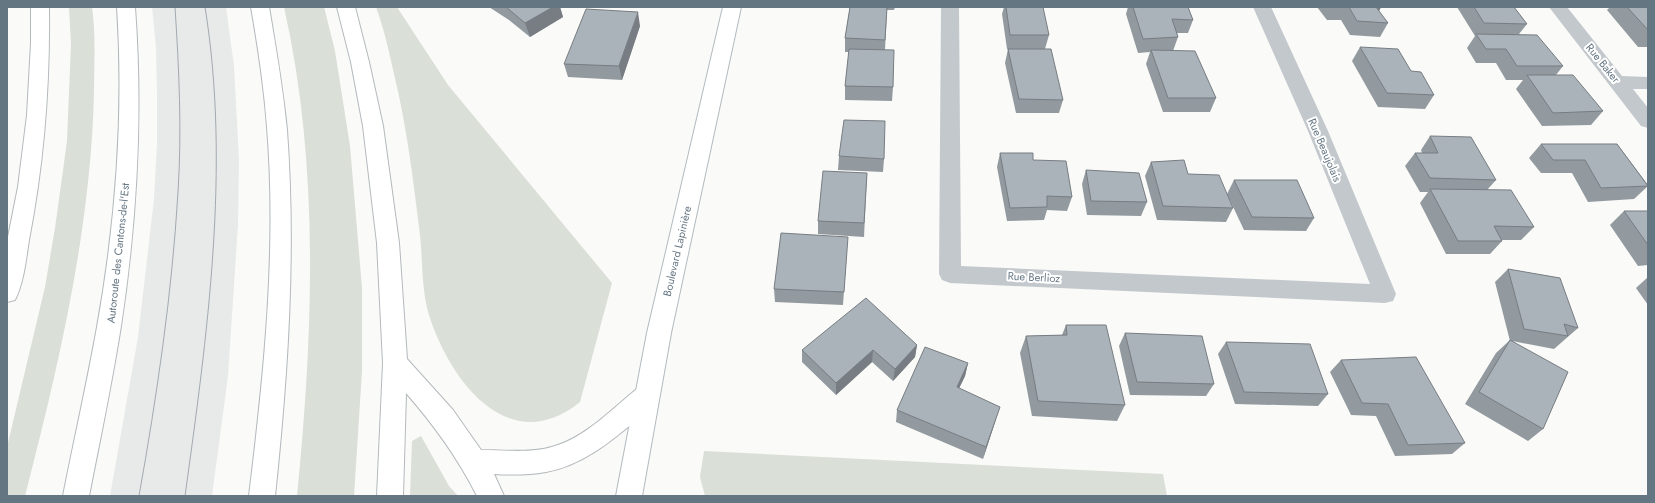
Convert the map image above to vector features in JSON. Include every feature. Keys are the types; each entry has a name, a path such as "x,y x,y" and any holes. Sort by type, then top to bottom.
{"main road":[{"path":"7,293 18,240 35,134 40,75 40,7"},
{"name":"Autoroute des Cantons-de-l'Est","path":"76,496 107,341 121,239 130,122 130,62 126,7"},
{"path":"260,7 274,101 280,203 277,323 262,496"},
{"path":"346,7 367,93 378,161 388,243 395,363 390,496"},
{"name":"Boulevard Lapinière","path":"630,496 659,333 732,7"},
{"path":"395,363 444,418 474,462 491,496"},
{"path":"474,462 520,463 557,458 577,449 647,396"}],"street":[{"name":"Rue Berlioz","path":"950,7 950,274 1385,294"},
{"name":"Rue Beaujolais","path":"1262,7 1318,131 1385,294"},
{"name":"Rue Baker","path":"1558,7 1647,118"},
{"path":"1619,82 1648,83"}],"shaded area":[{"path":"69,7 92,7 94,28 94,92 92,143 87,194 80,245 61,346 25,496 7,496 7,447 45,287 67,141 71,44"},
{"path":"152,7 226,7 234,66 239,161 238,224 228,376 212,496 110,496 138,337 154,199 157,144 157,93 156,48"},
{"path":"284,7 324,7 335,51 350,146 362,288 362,371 354,496 297,496 307,374 310,251 308,189 303,128 296,67"},
{"path":"376,7 397,7 448,85 612,283 580,402 555,417 531,422 508,418 488,406 470,390 454,369 441,345 431,321 425,300 420,235 406,134 399,94"},
{"path":"421,436 449,486 458,496 410,496 412,441"},
{"path":"704,451 1163,474 1167,496 705,496 700,477"}],"building":[{"path":"506,7 553,7 525,23"},
{"path":"850,7 887,7 885,40 845,38"},
{"path":"1006,7 1043,7 1049,35 1010,35"},
{"path":"1133,7 1188,7 1193,20 1172,19 1178,37 1143,39"},
{"path":"1349,7 1376,7 1388,23 1357,21"},
{"path":"1474,7 1514,7 1527,24 1484,23"},
{"path":"1627,7 1648,7 1648,30"},
{"path":"586,9 638,12 619,66 564,64"},
{"path":"1476,34 1537,35 1563,66 1517,66 1506,49 1486,49"},
{"path":"1360,47 1398,49 1411,71 1421,72 1434,95 1387,93"},
{"path":"849,49 894,50 893,87 845,86"},
{"path":"1008,49 1051,49 1063,100 1019,99"},
{"path":"1151,50 1195,51 1216,98 1168,98"},
{"path":"1527,75 1573,75 1603,111 1553,113"},
{"path":"844,120 885,121 884,159 839,156"},
{"path":"1430,136 1471,137 1496,180 1430,178 1415,153 1438,153"},
{"path":"1541,144 1617,144 1648,186 1601,188 1585,160 1553,160"},
{"path":"1000,153 1033,153 1033,160 1066,161 1072,197 1047,196 1047,207 1010,208"},
{"path":"1184,160 1188,174 1219,175 1233,208 1163,206 1151,162"},
{"path":"1086,170 1139,173 1147,202 1091,201"},
{"path":"823,171 867,173 864,223 818,221"},
{"path":"1234,180 1297,180 1314,218 1252,217"},
{"path":"1430,189 1511,190 1534,227 1494,226 1502,241 1458,241"},
{"path":"1624,211 1648,211 1648,245"},
{"path":"781,233 848,237 844,292 774,289"},
{"path":"1508,269 1560,278 1578,328 1564,324 1568,336 1524,329"},
{"path":"866,298 917,345 895,369 873,350 836,383 802,350"},
{"path":"1066,325 1106,325 1125,405 1038,401 1026,336 1067,335"},
{"path":"1125,333 1202,336 1214,384 1137,382"},
{"path":"1510,340 1568,372 1543,429 1479,392"},
{"path":"1226,342 1310,344 1328,394 1244,392"},
{"path":"925,347 968,363 957,387 1000,407 986,447 897,410"},
{"path":"1416,357 1465,443 1408,445 1388,404 1362,403 1341,360"}],"tram line":[{"path":"139,496 163,344 175,230 180,123 175,7"},
{"path":"185,496 208,314 216,190 216,129 213,67 205,7"}]}
